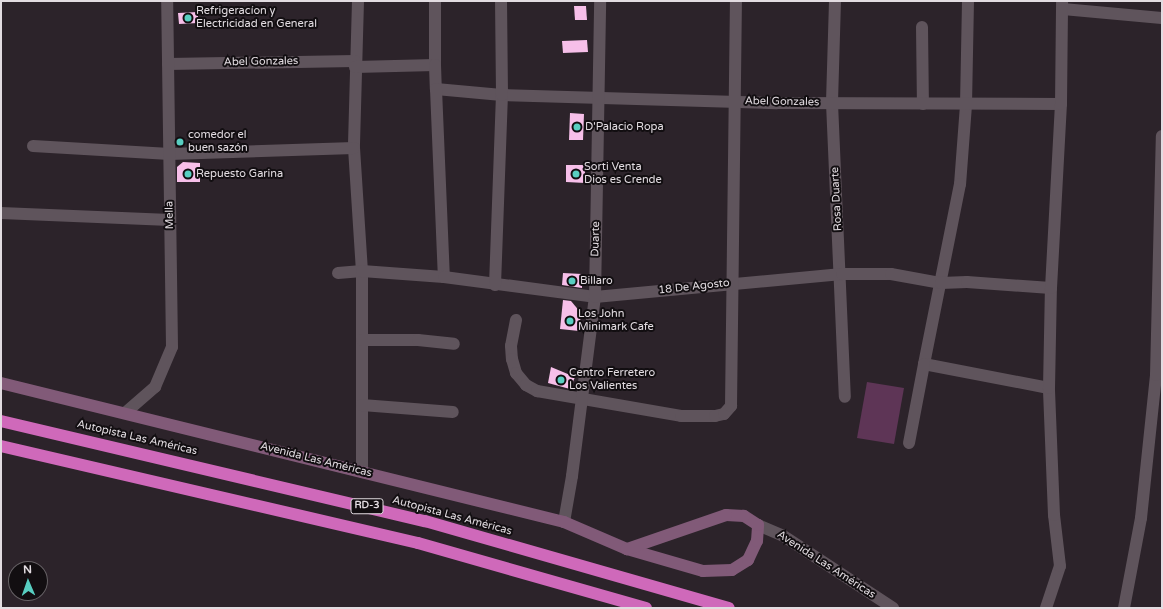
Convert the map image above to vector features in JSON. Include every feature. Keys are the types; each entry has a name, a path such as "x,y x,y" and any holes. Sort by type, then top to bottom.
{"highway":[{"name":"Autopista Las Américas","path":"1,421 425,520 729,608"},
{"name":"RD-3","path":"1,446 418,543 646,608"}],"main road":[{"name":"Avenida Las Américas","path":"1,383 564,522 627,549 703,571 732,570 748,560 756,541 758,525 744,516 726,515 627,549"}],"street":[{"name":"Mella","path":"125,413 155,387 172,347 167,1"},
{"path":"358,1 355,64 354,148 362,272 362,472"},
{"path":"435,1 434,65 444,277"},
{"path":"495,284 502,95 501,1"},
{"name":"Duarte","path":"564,522 595,297 600,98 600,1"},
{"path":"516,320 511,346 512,358 516,373 526,385 537,391 681,416 724,414 731,406 736,101 736,1"},
{"name":"Rosa Duarte","path":"835,1 832,103 842,274 845,397"},
{"path":"909,443 960,184 966,105 968,1"},
{"path":"1046,608 1060,566 1054,515 1049,388 1051,288 1061,104 1062,5 1162,18"},
{"path":"922,27 923,104"},
{"name":"Abel Gonzales","path":"168,64 434,65"},
{"name":"Abel Gonzales","path":"436,89 502,95 600,98 966,105 1061,104"},
{"path":"1124,608 1141,518 1156,375 1162,136"},
{"path":"33,146 170,154 354,148"},
{"path":"1,214 170,220"},
{"name":"18 De Agosto","path":"338,272 444,277 595,297 732,282 768,282 842,274 891,274 941,283 967,282 1051,288"},
{"path":"362,340 418,340 454,344"},
{"path":"924,364 1049,388"},
{"path":"362,405 453,412"},
{"name":"Avenida Las Américas","path":"758,525 782,535 893,608"}],"shaded area":[{"path":"867,382 904,388 894,444 857,438"}],"building":[{"path":"574,6 586,6 587,20 575,20"},
{"name":"Refrigeracíon y Electricidad en General","path":"198,12 198,23 179,24 178,13"},
{"path":"587,40 588,52 563,53 562,41"},
{"name":"D'Palacio Ropa","path":"570,113 584,114 583,140 569,140"},
{"name":"Repuesto Garina","path":"183,162 200,163 200,182 177,182 177,167"},
{"name":"Sorti Venta Dios es Crende","path":"566,165 585,165 585,183 566,182"},
{"name":"Billaro","path":"563,273 582,274 582,288 562,285"},
{"name":"Los John Minimark Cafe","path":"563,300 571,301 581,313 579,331 560,329"},
{"name":"Centro Ferretero Los Valientes","path":"551,367 575,377 570,389 548,383"}],"place":[{"name":"Refrigeracíon y Electricidad en General","path":"188,18"},
{"name":"D'Palacio Ropa","path":"577,127"},
{"name":"comedor el buen sazón","path":"180,142"},
{"name":"Repuesto Garina","path":"188,174"},
{"name":"Sorti Venta Dios es Crende","path":"576,174"},
{"name":"Billaro","path":"572,281"},
{"name":"Los John Minimark Cafe","path":"570,321"},
{"name":"Centro Ferretero Los Valientes","path":"561,380"}]}
